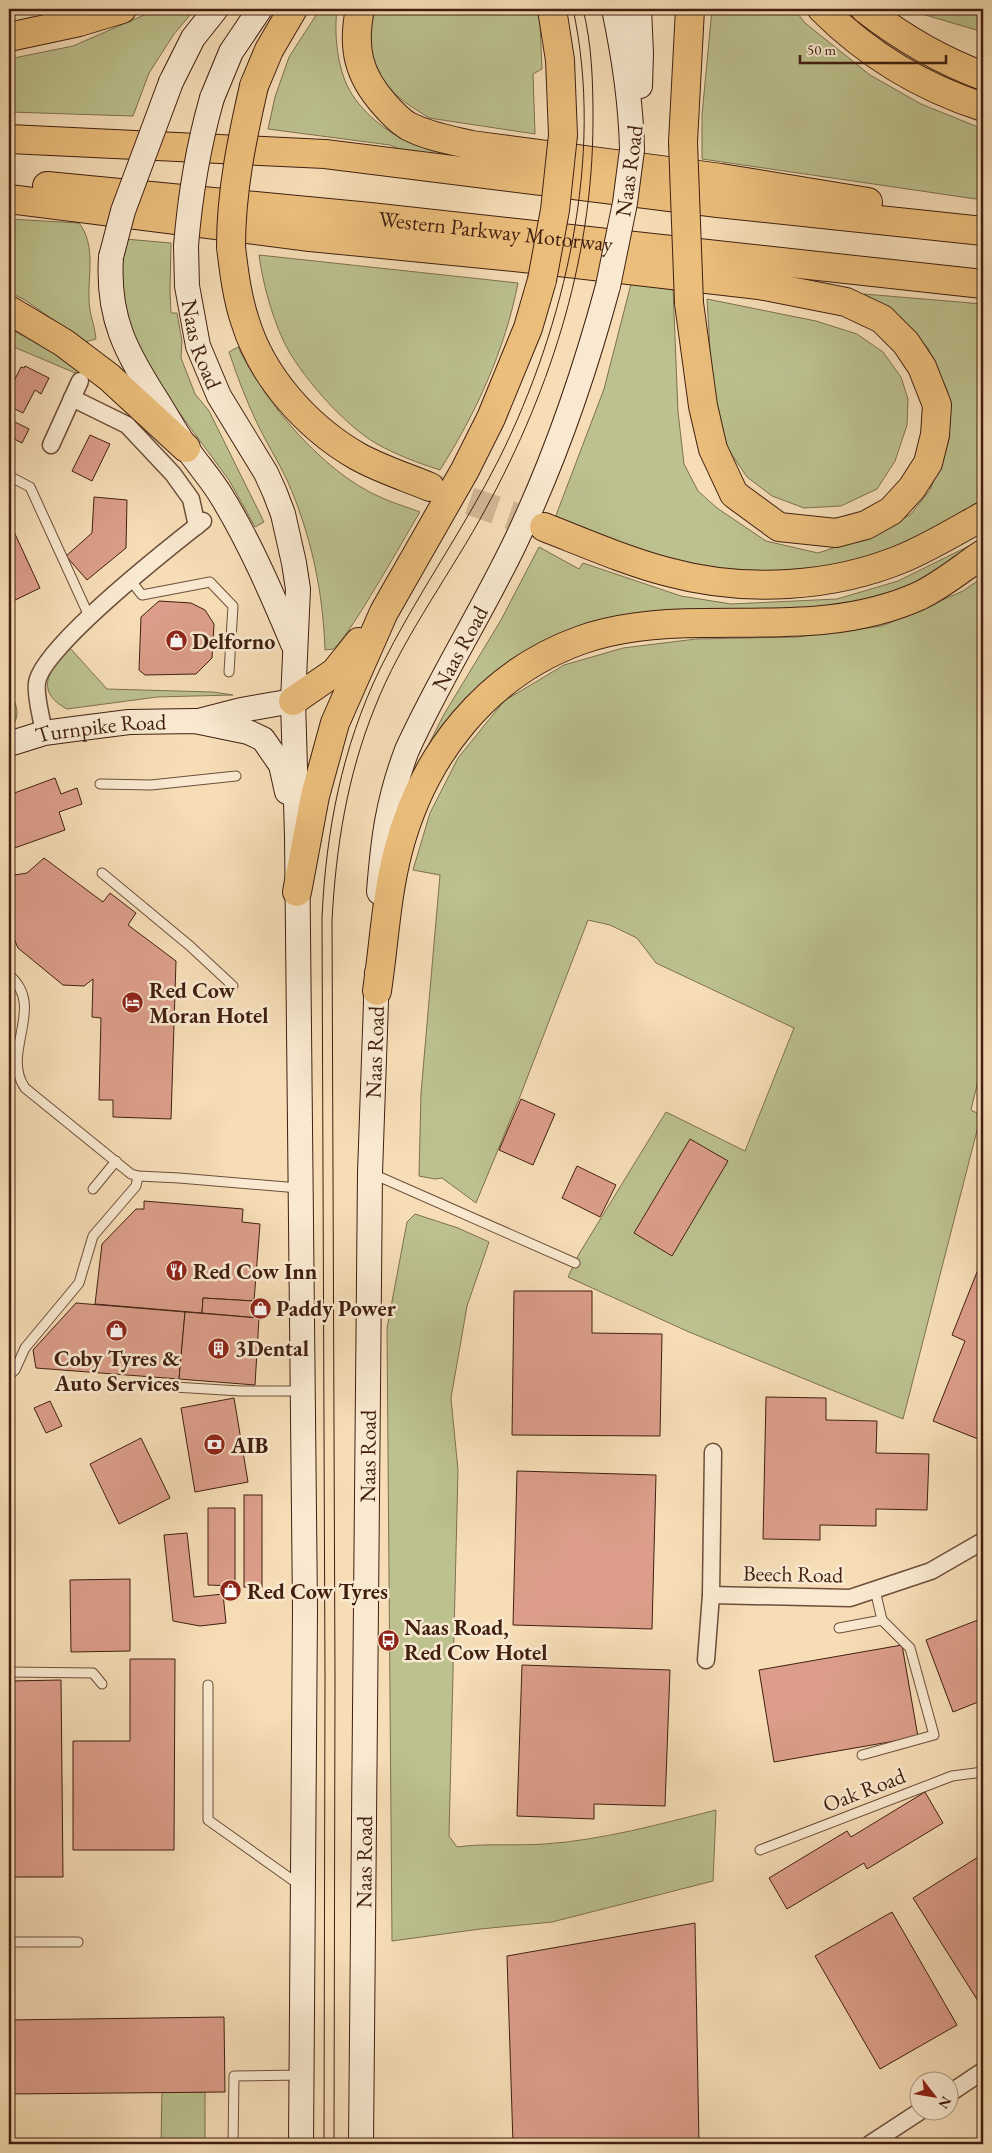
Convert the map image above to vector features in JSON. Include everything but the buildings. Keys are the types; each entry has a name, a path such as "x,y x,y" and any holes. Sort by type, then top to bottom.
{"highway":[{"path":"9,37 80,22 122,9"},
{"path":"293,9 269,50 254,86 234,183 231,214 231,246 235,284 245,323 267,370 281,389 313,424 338,444 358,456 430,487"},
{"path":"360,9 356,31 358,62 372,90 407,125 432,135 471,146 720,178 983,220"},
{"path":"297,892 315,796 326,751 339,714 384,612 465,470 490,418 528,328 542,280 555,210 563,135 560,60 552,9"},
{"path":"822,9 840,27 896,68 929,86 983,107"},
{"path":"865,9 913,43 944,60 983,76"},
{"path":"9,199 310,237 533,259 759,285 846,302 882,318 906,343 922,368 937,405 935,435 928,463 912,488 891,511 866,525 836,533 779,527 734,494 713,449 703,406 689,303 683,142 689,15"},
{"path":"9,139 325,154 708,202 983,231"},
{"name":"Western Parkway Motorway","path":"9,182 370,217 983,284"},
{"path":"9,310 64,342 110,377 186,448"},
{"path":"544,527 668,572 724,582 786,584 827,579 870,570 906,557 983,516"},
{"path":"377,991 389,900 398,851 421,788 458,726 473,709 513,675 531,663 572,643 630,628 687,623 780,624 828,621 859,615 919,596 983,554"},
{"path":"293,702 335,672 384,612"}],"main road":[{"path":"216,9 193,38 171,82 123,210 112,257 110,278 116,320 124,345 186,448 221,495 267,584 294,654 282,681 267,694 241,710"},
{"name":"Naas Road","path":"260,9 231,52 212,98 202,134 194,176 186,246 188,294 192,321 201,354 219,396 266,473 283,514 298,589 293,702 297,836 305,1609 301,2144"},
{"path":"614,9 627,74 632,150"},
{"name":"Naas Road","path":"361,2144 370,1173 377,991 378,901 383,838 395,781 420,721 496,580 537,495 575,398 591,349 608,286 625,203 640,86 639,9"},
{"path":"640,86 645,9"},
{"path":"195,721 241,710 293,702"},
{"path":"195,721 248,732 263,739 281,765 297,836"},
{"name":"Turnpike Road","path":"9,744 44,733 129,722 195,721"}],"street":[{"path":"52,445 80,381"},
{"path":"44,733 37,683 46,662 89,616 200,524 191,499 173,474 127,425 72,398"},
{"path":"706,1660 711,1595 713,1452"},
{"name":"Beech Road","path":"711,1595 850,1598 931,1571 983,1541"},
{"path":"960,2086 983,2071"},
{"path":"870,2144 910,2118"}],"lane":[{"path":"9,476 30,487 89,616"},
{"path":"131,580 142,595 210,582 233,606 229,672"},
{"path":"100,784 151,785 236,776"},
{"path":"102,873 190,946 233,986"},
{"path":"9,975 16,981 24,996 24,1012 15,1070 18,1079 32,1094 131,1174 300,1188"},
{"path":"93,1189 116,1162"},
{"path":"370,1173 575,1263"},
{"path":"9,1375 15,1370 25,1348 79,1283 93,1236 136,1186 138,1176"},
{"path":"174,1387 240,1391 302,1391"},
{"path":"862,1755 934,1735 910,1648 882,1620 875,1590"},
{"path":"839,1628 882,1620"},
{"path":"9,1672 93,1673 102,1684"},
{"path":"208,1685 208,1820 303,1888"},
{"name":"Oak Road","path":"760,1850 952,1776 983,1772"},
{"path":"9,1942 78,1942"},
{"path":"233,2144 234,2076 301,2076"}],"green space":[{"path":"158,9 195,9 174,34 149,73 133,116 9,112 9,59 73,46"},
{"path":"320,9 337,9 336,40 342,72 350,91 370,116 379,124 407,141 433,150 485,158 485,163 407,152 390,145 268,129 275,97 289,57"},
{"path":"372,9 537,9 540,24 542,69 533,74 535,134 429,118 406,103 385,86 370,62 367,31"},
{"path":"712,9 794,9 805,23 870,75 921,104 983,129 983,200 702,159 702,115"},
{"path":"916,9 983,9 983,32 922,14"},
{"path":"9,219 79,223 88,241 90,260 89,305 96,339 85,342 25,300 9,292"},
{"path":"125,239 171,243 171,313 177,313 182,341 181,358 195,394 209,411 264,522 255,527 229,480 144,365 139,355 131,333 123,300 121,273"},
{"path":"259,255 518,283 505,332 488,380 466,426 440,470 416,462 377,444 351,425 311,383 283,340 268,298"},
{"path":"631,284 673,288 678,412 684,464 698,491 717,508 766,541 818,553 879,533 911,514 930,490 949,439 947,390 928,348 904,322 864,294 983,304 983,499 931,530 863,560 796,573 731,572 678,565 555,518 604,389"},
{"path":"707,299 816,321 857,334 883,352 901,377 908,399 907,425 895,461 877,489 841,506 804,508 772,496 747,477 724,443 712,383"},
{"path":"9,328 52,352 82,373 80,375 9,345"},
{"path":"238,347 264,391 298,434 317,453 359,486 385,499 420,512 351,627 333,649 325,650 322,606 314,563 303,521 287,480 249,406 229,352"},
{"path":"983,539 983,546 938,576 849,607 555,638 418,766 443,716 501,620 539,547 579,569 583,563 681,596 731,604 837,599 898,581"},
{"path":"983,577 983,1060 971,1110 981,1115 903,1419 689,1332 568,1277 579,1254 666,1112 745,1151 794,1028 656,963 637,938 610,925 588,920 519,1099 476,1203 442,1178 435,1179 419,1176 421,1093 440,875 413,870 430,813 458,758 504,701 564,665 623,648 696,639 797,637 882,626 963,591"},
{"path":"69,647 107,689 213,692 233,695 157,697 67,709 50,695 48,680 56,663"},
{"path":"13,697 17,714 15,722 9,729 9,701"},
{"path":"415,1214 458,1228 489,1242 467,1306 451,1398 458,1470 449,1836 457,1847 567,1842 631,1831 716,1810 713,1881 552,1922 480,1929 392,1941 387,1328 407,1222"},
{"path":"162,2091 205,2092 205,2144 161,2144"}],"tunnel":[{"path":"430,487 544,527"}],"tram line":[{"path":"324,2144 325,1678 322,917 327,853 338,790 346,759 367,699 394,642 499,459 522,408 543,353 560,297 573,239 581,181 584,123 582,65 573,9"},
{"path":"334,2144 335,1679 332,920 336,866 350,785 365,733 385,683 410,635 466,544 504,474 526,426 562,328 575,277 585,225 591,173 592,78 590,50 583,9"}],"place":[{"name":"Delforno","path":"176,641"},
{"name":"Red Cow Moran Hotel","path":"133,1003"},
{"name":"Red Cow Inn","path":"177,1271"},
{"name":"Paddy Power","path":"260,1308"},
{"name":"Coby Tyres & Auto Services","path":"117,1331"},
{"name":"3Dental","path":"219,1348"},
{"name":"AIB","path":"215,1445"},
{"name":"Red Cow Tyres","path":"231,1591"},
{"name":"Naas Road, Red Cow Hotel","path":"388,1640"}]}
